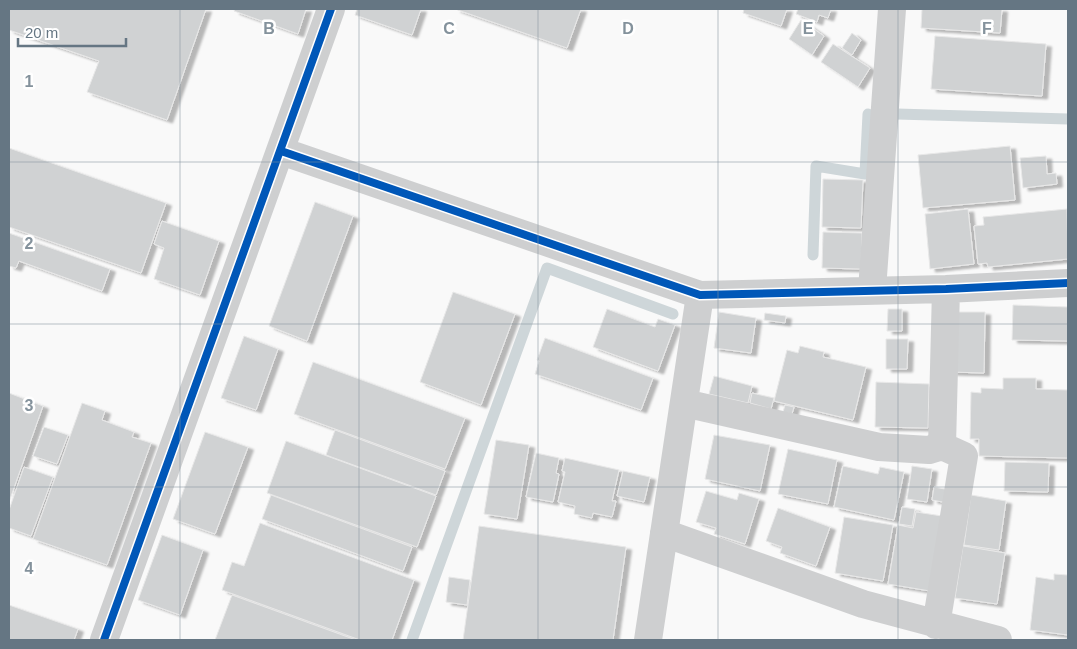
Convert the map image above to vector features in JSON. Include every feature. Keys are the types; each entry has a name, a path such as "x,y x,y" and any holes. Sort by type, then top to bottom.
{"street":[{"path":"104,640 331,9"},
{"path":"872,290 892,9"},
{"path":"281,151 700,295 946,289 1068,283"},
{"path":"942,446 946,289"},
{"path":"648,640 700,295"},
{"path":"684,403 879,447 929,450 942,446 964,456 936,625"},
{"path":"664,533 863,604 998,640"}],"building":[{"path":"9,9 206,9 167,120 87,92 99,61 9,30"},
{"path":"235,9 306,9 298,34 234,11"},
{"path":"357,9 421,9 412,35 355,15"},
{"path":"455,9 581,9 567,48"},
{"path":"744,9 787,9 781,26 743,13"},
{"path":"798,9 831,9 828,18 819,15 817,22 796,14"},
{"path":"922,9 1002,9 1000,33 921,28"},
{"path":"801,20 824,36 812,55 789,39"},
{"path":"852,33 861,40 852,55 842,48"},
{"path":"935,36 1046,44 1042,96 931,89"},
{"path":"833,44 870,68 858,87 821,62"},
{"path":"1010,146 1015,200 923,208 918,155"},
{"path":"9,148 166,203 141,273 9,227"},
{"path":"1046,156 1047,174 1056,173 1057,184 1023,188 1020,158"},
{"path":"823,179 863,180 861,228 822,227"},
{"path":"315,202 353,216 307,341 269,326"},
{"path":"968,209 974,264 930,269 925,214"},
{"path":"1067,209 1068,259 988,267 987,263 978,264 974,226 984,225 983,217"},
{"path":"162,221 219,241 200,295 154,279 164,248 154,244"},
{"path":"823,232 862,233 861,269 822,268"},
{"path":"9,233 110,269 102,291 19,261 16,268 9,266"},
{"path":"453,292 515,314 481,405 420,382"},
{"path":"1013,305 1068,307 1068,341 1012,340"},
{"path":"607,309 655,327 658,319 675,325 658,371 593,347"},
{"path":"888,309 902,309 902,331 887,331"},
{"path":"719,312 756,318 751,353 714,348"},
{"path":"953,312 985,312 984,373 951,372"},
{"path":"765,313 786,316 785,323 764,320"},
{"path":"244,336 278,349 256,410 221,398"},
{"path":"545,338 653,378 641,410 535,374 539,361 537,360"},
{"path":"886,339 908,339 907,369 886,369"},
{"path":"800,346 824,352 823,357 866,367 853,420 774,401 787,350 798,353"},
{"path":"313,362 465,418 445,469 294,414"},
{"path":"714,376 752,386 748,403 709,394"},
{"path":"1003,378 1036,378 1036,389 1068,390 1068,458 979,456 979,439 970,439 971,392 981,393 981,388 1003,389"},
{"path":"876,382 929,384 928,428 875,427"},
{"path":"9,393 43,406 9,502"},
{"path":"752,393 774,398 771,409 750,403"},
{"path":"82,403 105,411 102,420 134,432 132,437 151,443 107,565 33,539"},
{"path":"785,405 794,407 792,414 783,412"},
{"path":"44,427 68,435 57,464 33,456"},
{"path":"335,430 445,471 436,495 326,455"},
{"path":"205,432 248,447 215,534 173,519"},
{"path":"714,435 770,445 760,491 705,479"},
{"path":"496,440 529,445 517,519 484,514"},
{"path":"286,441 436,496 417,547 267,493"},
{"path":"788,449 837,460 828,504 778,494"},
{"path":"536,453 559,458 556,473 559,474 553,502 526,497"},
{"path":"565,458 619,470 612,501 616,501 612,517 593,513 592,518 574,514 575,506 558,502 565,472 562,471"},
{"path":"1005,462 1049,463 1048,492 1004,491"},
{"path":"843,466 878,474 880,467 904,472 894,520 834,507"},
{"path":"912,466 932,469 927,502 907,499"},
{"path":"24,467 53,477 31,536 9,528 9,510"},
{"path":"623,471 650,477 644,502 617,496"},
{"path":"934,487 950,490 948,503 932,500"},
{"path":"706,491 737,500 739,493 759,499 745,544 714,534 716,528 696,522"},
{"path":"271,495 412,547 403,571 262,519"},
{"path":"971,495 1006,501 999,550 964,545"},
{"path":"902,507 915,509 912,526 899,524"},
{"path":"778,508 830,527 816,566 780,553 782,547 766,541"},
{"path":"916,512 942,516 930,591 888,584 898,525 913,528"},
{"path":"844,517 893,525 883,581 835,573"},
{"path":"260,523 414,580 392,640 360,640 222,590 232,562 244,566"},
{"path":"479,526 626,547 613,640 463,640"},
{"path":"162,535 203,550 180,615 138,600"},
{"path":"963,546 1005,553 997,604 955,598"},
{"path":"1054,574 1068,575 1068,635 1030,630 1036,577 1054,580"},
{"path":"449,577 470,580 467,605 446,602"},
{"path":"232,595 356,640 215,640"},
{"path":"9,605 78,629 74,640 9,640"}],"waterway":[{"path":"813,255 816,166 865,174 868,114"},
{"path":"897,114 1068,119"},
{"path":"412,640 547,268 673,314"}],"cycle path":[{"path":"104,640 331,9"},
{"path":"281,151 700,295 946,289 1068,283"}]}
